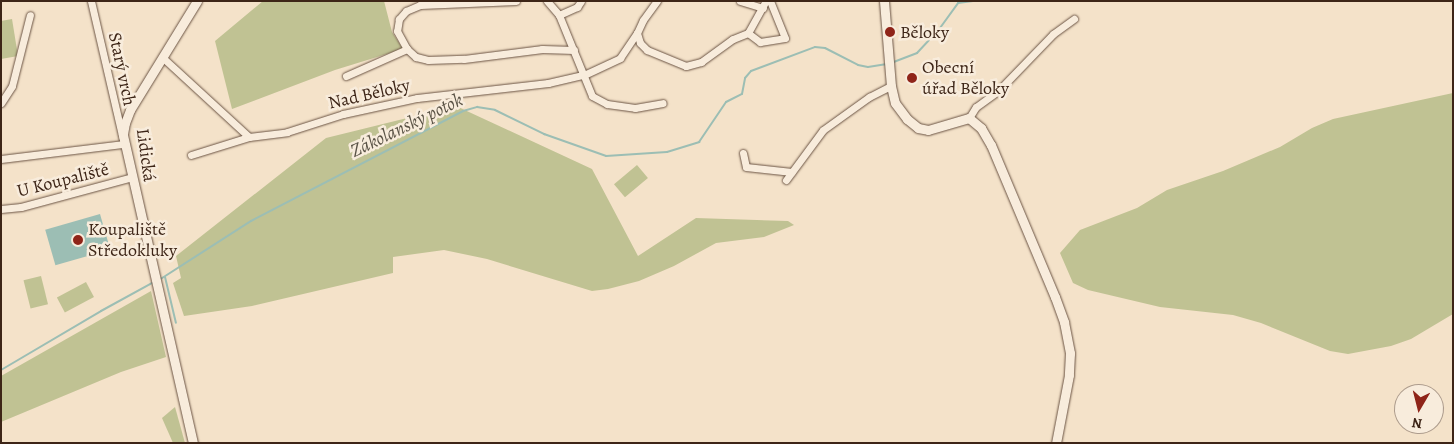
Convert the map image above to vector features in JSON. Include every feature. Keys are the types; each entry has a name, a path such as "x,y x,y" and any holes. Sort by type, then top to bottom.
{"street":[{"name":"Starý vrch","path":"91,1 124,144"},
{"name":"Lidická","path":"193,443 124,144 123,128 127,117 197,1"},
{"name":"Nad Běloky","path":"516,1 420,5 406,11 399,19 397,31 408,49 416,57 428,60 464,59 542,49 574,50"},
{"path":"547,1 560,15 592,96 607,104 635,108 663,102"},
{"path":"560,15 577,8 581,1"},
{"name":"Nad Běloky","path":"191,156 249,137 288,132 343,114 417,98 548,84 584,75 620,58 657,1"},
{"path":"637,33 640,43 647,50 686,66 701,62 733,39 748,33 764,5 740,1"},
{"path":"748,33 760,42 785,38 770,1"},
{"path":"884,1 891,86 898,108 918,128 928,130 969,118 976,107 998,90 1053,34 1074,19"},
{"path":"1,103 12,86 30,15"},
{"name":"Nad Běloky","path":"346,76 408,49"},
{"path":"162,57 249,137"},
{"path":"786,180 823,130 869,97 891,86"},
{"path":"969,118 981,128 991,145 1064,322 1070,353 1056,443"},
{"path":"1,159 124,144"},
{"path":"743,153 746,167 792,172"},
{"name":"U Koupaliště","path":"1,209 21,207 132,178"}],"green space":[{"path":"263,1 384,1 392,32 403,49 335,70 232,109 215,41"},
{"path":"12,19 18,56 1,59 1,21"},
{"path":"1453,93 1453,314 1411,339 1391,346 1348,354 1330,351 1261,323 1233,315 1160,307 1088,290 1073,283 1060,253 1080,230 1137,208 1167,190 1223,171 1280,147 1312,128 1333,119"},
{"path":"456,106 592,169 638,256 696,218 788,221 794,225 764,237 716,243 674,266 639,281 608,289 592,291 487,259 444,250 393,257 393,273 252,306 184,316 173,283 181,278 176,256 326,138"},
{"path":"637,165 648,178 625,197 614,184"},
{"path":"41,276 48,304 31,308 24,280"},
{"path":"86,282 94,297 65,313 57,297"},
{"path":"151,291 166,357 121,372 1,422 1,376"},
{"path":"175,407 185,443 173,443 162,418"}],"water":[{"name":"Koupaliště Středokluky","path":"100,214 110,250 55,265 45,230"}],"waterway":[{"name":"Zákolanský potok","path":"891,63 917,53 940,28 958,3 973,1"},
{"name":"Zákolanský potok","path":"159,280 251,221 463,111 477,107 495,110 544,134 606,156 667,152 699,142 726,102 742,94 745,78 751,71 815,47 825,48 858,65 868,67 887,64"},
{"path":"165,277 176,323"},
{"name":"Zákolanský potok","path":"1,370 154,282"}],"place":[{"name":"Běloky","path":"890,32"},
{"name":"Obecní úřad Běloky","path":"912,78"},
{"name":"Koupaliště Středokluky","path":"78,240"}]}
